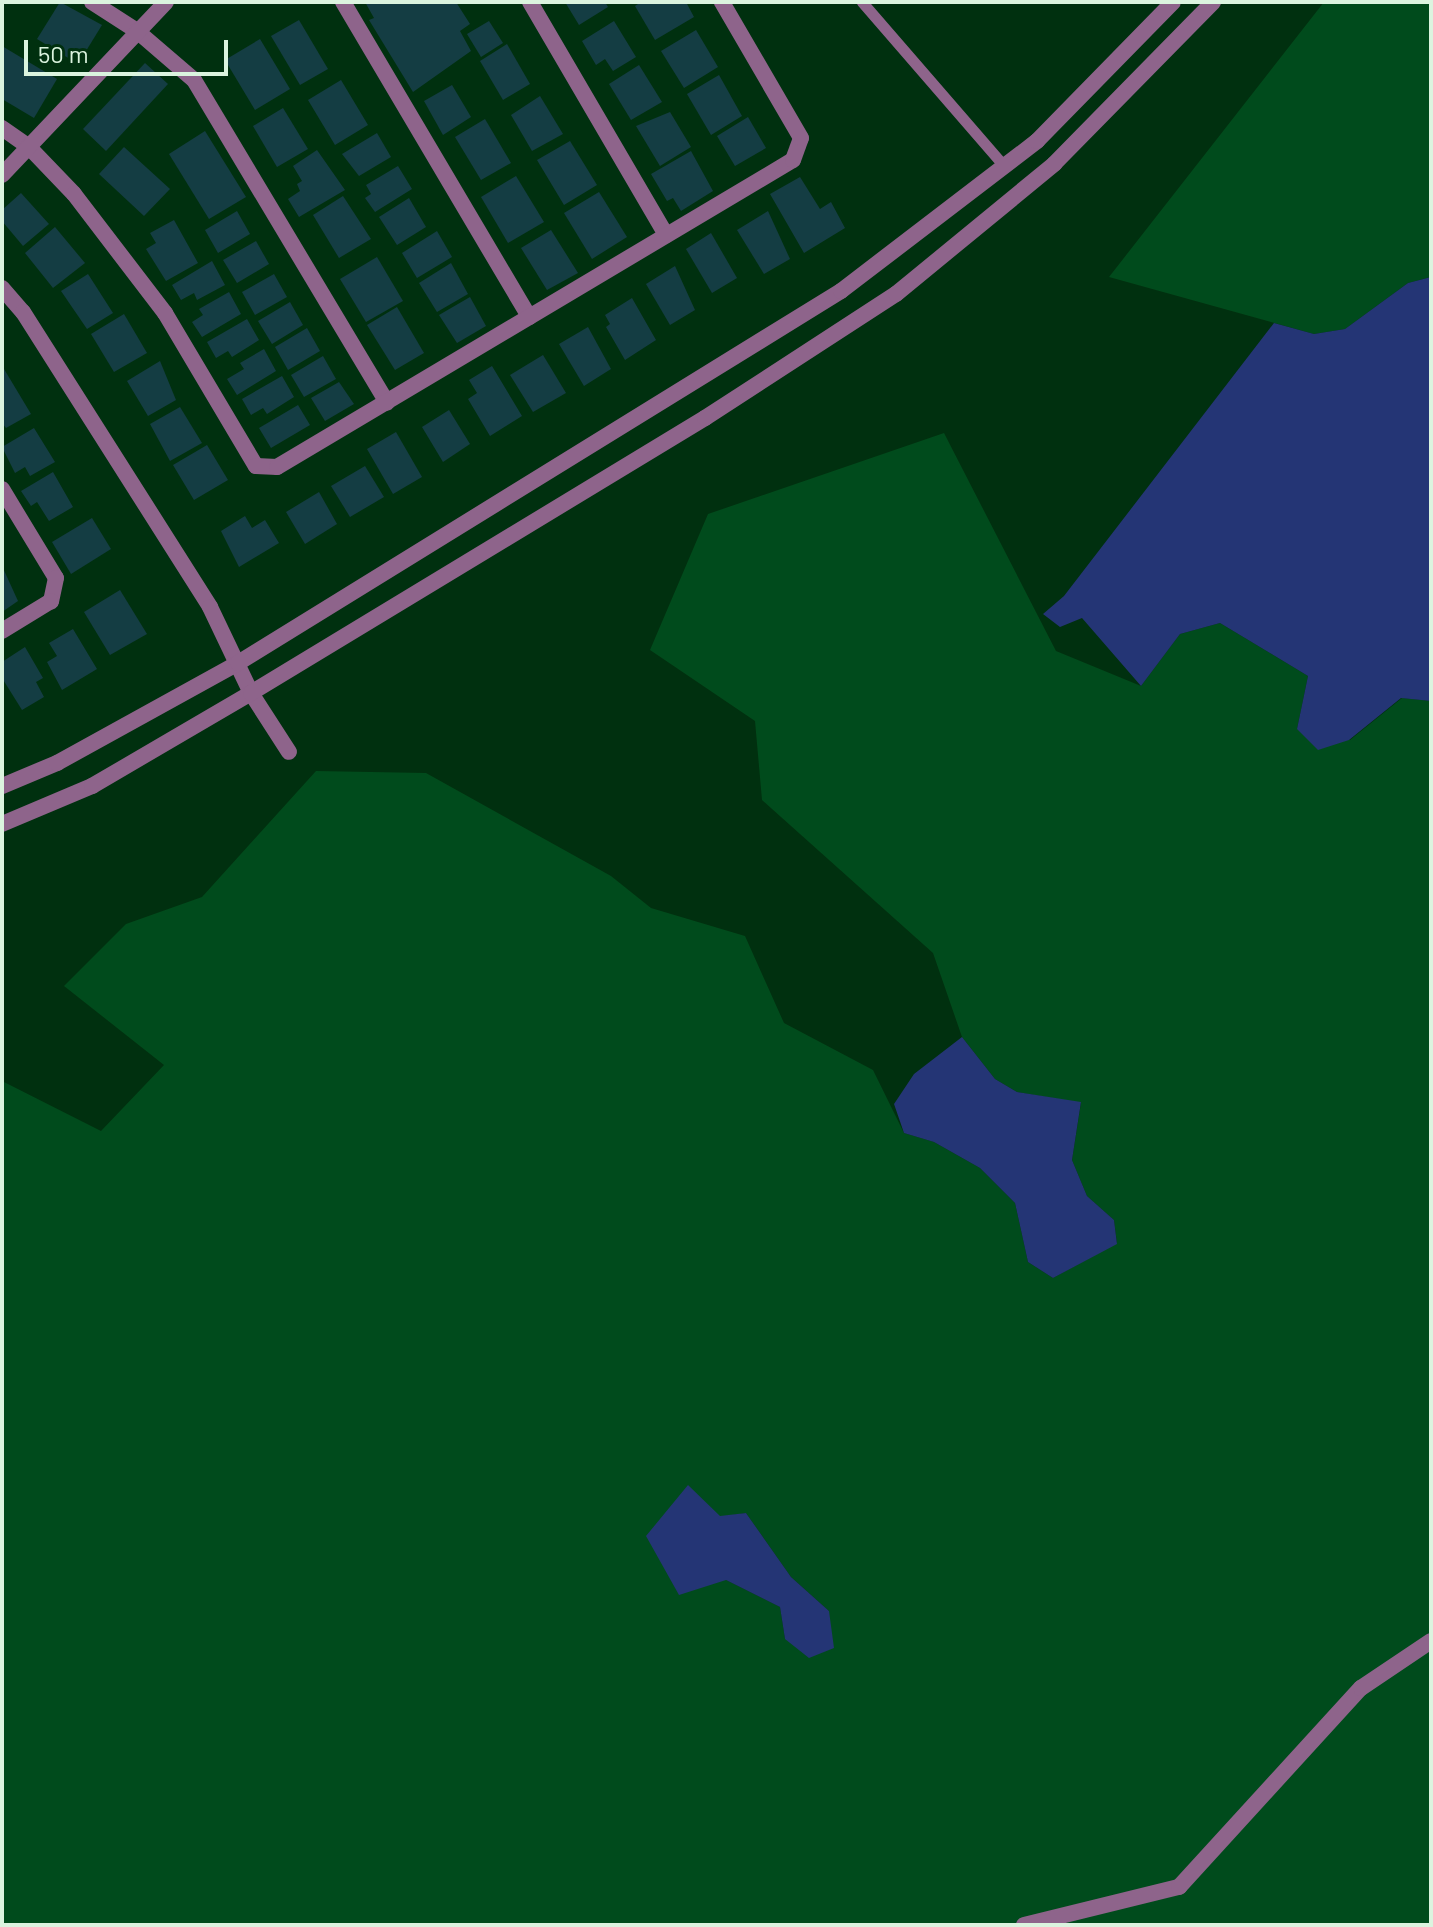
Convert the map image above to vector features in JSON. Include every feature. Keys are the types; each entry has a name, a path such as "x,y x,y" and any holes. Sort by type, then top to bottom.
{"street":[{"path":"92,2 137,31 194,80 387,403"},
{"path":"2,175 166,2"},
{"path":"343,2 529,317"},
{"path":"530,2 666,235"},
{"path":"2,128 28,146 74,194 165,313 256,466 277,467 793,160 801,138 722,2"},
{"path":"2,786 57,763 238,663 841,291 1037,141 1173,2"},
{"path":"2,824 92,786 251,693 705,418 896,294 1054,164 1213,2"},
{"path":"2,288 23,312 210,607 251,693 289,752"},
{"path":"2,489 56,578 51,601 2,631"},
{"path":"1024,1925 1179,1887 1361,1688 1431,1641"}],"lane":[{"path":"862,2 1003,165"}],"green space":[{"path":"1324,2 1431,2 1431,277 1408,283 1345,329 1314,334 1109,277"},
{"path":"944,433 1056,651 1141,686 1180,634 1220,623 1308,676 1297,729 1350,740 1402,698 1431,701 1431,1925 2,1925 2,1081 101,1131 164,1065 64,986 126,924 202,897 316,771 426,773 611,876 651,908 745,936 784,1023 873,1070 904,1133 934,1142 980,1168 1015,1203 1028,1262 1053,1278 1117,1243 1114,1220 1087,1196 1072,1160 1081,1103 1017,1092 995,1079 962,1037 933,953 762,800 755,721 650,650 708,514","holes":["688,1486 720,1517 746,1513 791,1577 829,1611 785,1639 780,1607 726,1580"]}],"water":[{"path":"1431,277 1431,701 1401,698 1349,740 1318,750 1297,729 1308,676 1220,623 1180,634 1141,686 1082,618 1060,627 1043,614 1064,596 1274,323 1314,334 1345,329 1408,283"},
{"path":"962,1037 995,1079 1017,1092 1081,1102 1072,1160 1087,1196 1114,1220 1117,1244 1053,1278 1028,1262 1015,1203 980,1168 934,1142 904,1133 894,1104 914,1074"},
{"path":"688,1485 720,1516 746,1513 791,1577 829,1611 834,1648 809,1658 785,1639 780,1607 726,1580 679,1595 646,1536"}],"building":[{"path":"60,2 102,25 78,64 37,39"},
{"path":"365,2 456,2 470,24 460,31 471,51 413,92 369,20 374,18"},
{"path":"565,2 605,2 608,7 579,25"},
{"path":"641,2 686,2 694,17 655,40 635,6"},
{"path":"299,20 328,69 300,85 271,36"},
{"path":"489,21 503,43 481,57 467,34"},
{"path":"614,21 636,57 613,71 605,59 596,65 582,41"},
{"path":"696,30 718,67 684,88 661,51"},
{"path":"260,39 290,89 255,110 225,60"},
{"path":"507,44 530,84 503,100 480,61"},
{"path":"2,46 57,79 34,118 2,99"},
{"path":"145,63 168,84 106,151 83,129"},
{"path":"639,65 662,102 631,120 609,84"},
{"path":"719,75 742,116 711,135 687,94"},
{"path":"341,80 368,125 335,145 308,100"},
{"path":"452,85 471,117 443,135 424,101"},
{"path":"540,96 563,134 532,151 511,115"},
{"path":"283,108 308,149 277,167 253,126"},
{"path":"670,112 691,147 660,166 636,126"},
{"path":"748,117 766,148 735,166 717,136"},
{"path":"485,119 511,163 481,180 455,137"},
{"path":"205,131 246,197 209,219 169,154"},
{"path":"377,133 391,157 359,176 342,154"},
{"path":"570,141 597,185 564,205 537,160"},
{"path":"124,147 170,189 144,216 99,174"},
{"path":"317,150 345,190 299,217 288,199 300,191 297,184 302,181 293,166"},
{"path":"691,151 713,191 681,211 673,198 667,201 651,174"},
{"path":"398,166 412,189 375,212 365,198 371,194 366,185"},
{"path":"516,176 544,222 508,243 481,197"},
{"path":"800,177 820,209 831,202 845,228 804,253 770,194"},
{"path":"599,192 627,237 592,259 564,213"},
{"path":"21,193 49,224 23,246 2,221 2,210"},
{"path":"343,196 371,239 339,258 313,215"},
{"path":"409,198 426,227 397,245 379,217"},
{"path":"237,211 250,234 218,253 205,230"},
{"path":"768,211 790,259 764,274 737,230"},
{"path":"174,220 198,263 166,281 146,249 156,243 150,233"},
{"path":"55,227 85,263 53,288 25,253"},
{"path":"551,230 578,273 547,290 521,248"},
{"path":"437,231 452,257 417,278 402,253"},
{"path":"711,233 737,278 712,293 686,249"},
{"path":"256,241 269,264 237,283 223,260"},
{"path":"377,257 403,301 366,322 340,279"},
{"path":"212,261 225,285 197,300 194,293 181,300 172,285"},
{"path":"451,263 468,294 437,312 419,283"},
{"path":"675,266 695,310 670,325 646,284"},
{"path":"88,274 113,313 87,329 61,291"},
{"path":"274,274 287,297 255,315 242,292"},
{"path":"229,292 241,314 202,337 192,322 203,315 199,309"},
{"path":"470,297 486,326 457,343 439,315"},
{"path":"632,298 656,340 625,360 606,327 610,324 605,315"},
{"path":"290,302 303,325 272,344 258,321"},
{"path":"397,307 424,353 395,370 367,325"},
{"path":"124,314 147,353 114,372 91,334"},
{"path":"247,319 259,340 232,357 228,351 216,358 207,342"},
{"path":"588,327 611,369 584,386 559,344"},
{"path":"307,328 320,351 288,370 275,347"},
{"path":"264,349 276,371 237,395 227,379 244,369 240,363"},
{"path":"543,355 566,393 533,412 510,375"},
{"path":"323,356 336,379 304,397 291,375"},
{"path":"160,361 176,400 148,416 127,381"},
{"path":"492,366 522,416 490,436 468,399 477,393 469,380"},
{"path":"4,369 31,414 6,428 2,423"},
{"path":"282,376 294,397 267,414 263,408 251,415 242,399"},
{"path":"339,382 354,404 325,421 311,398"},
{"path":"298,405 310,425 271,448 259,428"},
{"path":"180,407 202,443 170,461 150,424"},
{"path":"449,410 470,444 443,462 422,427"},
{"path":"34,428 55,462 30,476 25,467 15,473 2,447"},
{"path":"396,432 422,477 393,494 367,449"},
{"path":"207,445 228,480 194,500 173,465"},
{"path":"365,466 384,497 350,517 331,486"},
{"path":"53,472 73,507 49,521 37,502 31,506 21,491"},
{"path":"319,492 337,524 305,544 286,512"},
{"path":"245,516 252,528 265,520 279,543 239,567 221,531"},
{"path":"92,518 111,549 71,574 52,542"},
{"path":"2,566 18,601 2,612"},
{"path":"120,590 147,634 110,655 84,612"},
{"path":"73,629 97,669 62,690 47,662 57,656 49,643"},
{"path":"25,647 43,678 36,682 44,697 22,710 2,678 2,662"}]}
